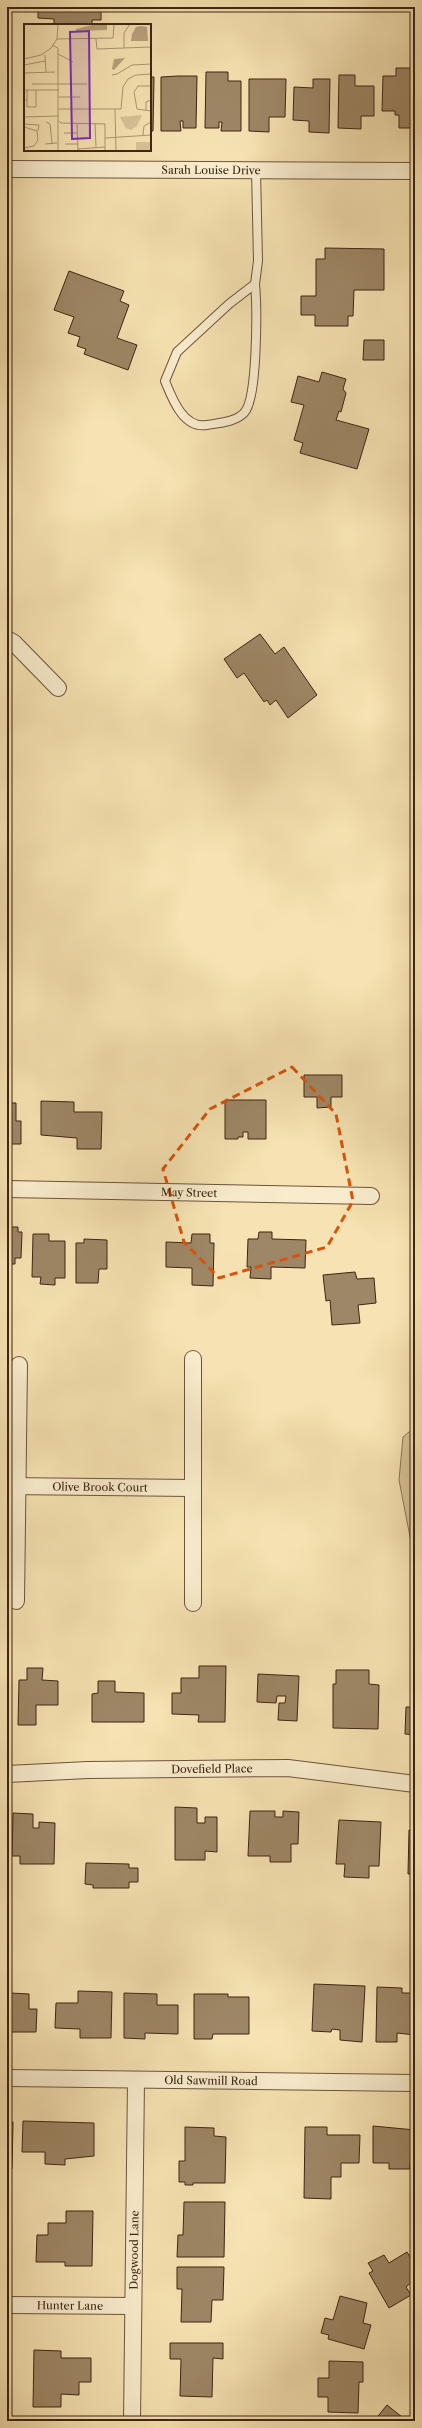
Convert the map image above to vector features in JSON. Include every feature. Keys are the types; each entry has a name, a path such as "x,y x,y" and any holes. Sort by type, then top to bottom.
{"street":[{"name":"Sarah Louise Drive","path":"7,169 415,171"},
{"path":"7,639 14,643 58,688"},
{"name":"May Street","path":"7,1189 371,1196"},
{"path":"193,1359 193,1603"},
{"path":"16,1601 12,1486 19,1365"},
{"name":"Olive Brook Court","path":"12,1486 193,1488"},
{"name":"Dovefield Place","path":"7,1774 88,1770 288,1768 415,1784"},
{"name":"Old Sawmill Road","path":"7,2078 415,2083"},
{"name":"Dogwood Lane","path":"132,2421 136,2080"},
{"name":"Hunter Lane","path":"7,2305 133,2306"}],"lane":[{"path":"255,284 229,304 177,352 165,381 174,405 185,418 203,426 229,422 244,413 251,395 258,318 255,284 258,261 256,170"}],"highlighted area":[{"path":"292,1067 336,1114 353,1201 327,1247 219,1278 184,1242 163,1169 210,1109"}],"shaded area":[{"path":"415,1427 415,1543 411,1542 399,1480 403,1437"}],"building":[{"path":"38,7 101,7 101,20 92,20 92,24 54,24 54,19 38,18"},
{"path":"396,68 415,68 415,128 399,128 399,115 395,115 395,111 382,111 383,76 396,76"},
{"path":"206,72 228,72 228,81 241,81 241,131 221,131 222,122 219,122 219,128 205,128"},
{"path":"339,75 355,75 355,86 374,86 374,116 361,116 361,129 338,128"},
{"path":"197,76 196,128 183,128 183,121 180,121 181,131 161,131 161,77"},
{"path":"151,77 154,77 153,131 151,131"},
{"path":"249,79 286,79 285,117 269,117 269,132 249,131"},
{"path":"313,79 330,79 329,133 309,132 309,121 293,120 294,87 313,88"},
{"path":"325,248 384,249 384,290 354,290 353,316 348,316 348,326 315,326 315,315 301,315 301,296 316,296 316,259 325,259"},
{"path":"69,271 124,291 120,301 129,305 117,338 137,345 128,370 84,354 86,349 77,346 80,337 68,333 74,317 54,310"},
{"path":"364,340 384,340 384,360 363,360"},
{"path":"322,372 346,379 343,389 346,393 341,412 339,411 336,420 369,429 357,469 300,453 303,443 294,440 304,405 291,402 298,376 319,382"},
{"path":"260,634 275,654 284,647 317,695 288,718 276,700 270,705 267,700 264,702 244,673 237,678 224,659"},
{"path":"304,1075 342,1075 342,1097 331,1097 331,1107 317,1108 317,1097 304,1097"},
{"path":"225,1100 266,1100 266,1139 248,1139 248,1132 243,1132 243,1137 238,1137 238,1139 225,1139"},
{"path":"41,1101 74,1102 74,1112 102,1112 101,1149 77,1149 77,1138 41,1135"},
{"path":"7,1103 16,1103 16,1121 21,1121 21,1144 8,1144 8,1148"},
{"path":"7,1227 18,1227 18,1232 22,1232 21,1258 15,1258 15,1264 7,1264"},
{"path":"259,1232 272,1232 272,1239 306,1240 305,1268 271,1267 271,1279 250,1278 251,1267 247,1267 248,1239 258,1239"},
{"path":"33,1234 49,1234 49,1241 65,1241 65,1278 55,1278 55,1285 40,1284 41,1277 32,1277"},
{"path":"192,1234 210,1234 210,1243 214,1243 213,1286 192,1285 192,1268 166,1267 166,1242 191,1243"},
{"path":"84,1239 107,1240 107,1269 99,1269 98,1283 76,1283 76,1243 84,1243"},
{"path":"355,1272 357,1279 374,1278 376,1303 358,1305 360,1323 332,1325 330,1300 326,1301 323,1275"},
{"path":"199,1666 226,1666 225,1722 198,1722 199,1715 172,1714 172,1693 181,1693 181,1678 199,1678"},
{"path":"27,1668 43,1668 42,1680 58,1681 58,1705 36,1705 36,1725 18,1725 19,1680 27,1680"},
{"path":"336,1670 369,1670 369,1684 379,1685 378,1729 333,1728 333,1684 336,1684"},
{"path":"258,1674 299,1676 297,1721 278,1720 279,1703 285,1703 286,1696 277,1696 276,1703 257,1702"},
{"path":"98,1681 115,1681 115,1692 144,1693 144,1722 92,1722 92,1694 98,1693"},
{"path":"406,1707 415,1707 415,1735 405,1734"},
{"path":"175,1807 197,1808 197,1823 205,1823 205,1817 217,1817 217,1852 205,1851 205,1860 175,1860"},
{"path":"250,1811 275,1811 275,1817 283,1817 283,1811 299,1812 298,1844 291,1844 291,1862 270,1862 270,1856 248,1856"},
{"path":"13,1813 33,1814 33,1828 39,1828 39,1822 55,1823 54,1864 20,1864 20,1856 12,1856"},
{"path":"339,1820 381,1822 379,1866 369,1866 369,1878 344,1877 345,1864 336,1864"},
{"path":"409,1830 415,1830 415,1874 408,1874"},
{"path":"86,1863 129,1864 129,1868 138,1868 138,1882 129,1882 129,1888 93,1888 93,1885 85,1884"},
{"path":"7,1981 10,1981 10,1993 29,1994 29,2009 37,2009 36,2032 7,2032"},
{"path":"314,1984 365,1986 362,2042 340,2040 340,2030 332,2029 331,2032 312,2031"},
{"path":"377,1987 402,1988 402,1993 415,1993 415,2035 397,2033 397,2042 376,2042"},
{"path":"78,1991 112,1992 111,2038 80,2038 80,2029 55,2028 56,2003 78,2003"},
{"path":"124,1993 157,1994 157,2005 178,2005 178,2034 145,2033 145,2039 124,2038"},
{"path":"194,1994 228,1994 228,1997 249,1997 249,2034 213,2034 212,2039 194,2039"},
{"path":"23,2121 94,2123 94,2156 65,2159 65,2165 45,2164 45,2152 22,2152"},
{"path":"7,2122 13,2122 12,2169 7,2169"},
{"path":"373,2126 415,2130 415,2163 410,2163 410,2169 389,2169 389,2163 373,2163"},
{"path":"185,2127 214,2128 214,2136 226,2137 225,2183 193,2183 193,2185 185,2185 185,2182 179,2182 179,2161 185,2161"},
{"path":"305,2127 327,2127 327,2135 360,2135 359,2163 341,2163 341,2177 331,2177 331,2199 304,2198"},
{"path":"184,2202 225,2202 224,2257 177,2257 178,2235 183,2235"},
{"path":"66,2211 93,2211 92,2266 65,2266 65,2262 36,2262 37,2235 48,2235 48,2223 66,2223"},
{"path":"407,2252 415,2265 415,2279 406,2287 411,2295 389,2308 369,2273 373,2271 368,2263 384,2255 389,2263"},
{"path":"177,2267 224,2267 223,2300 212,2300 211,2322 181,2322 182,2289 177,2289"},
{"path":"340,2296 367,2303 363,2323 371,2325 364,2349 328,2339 329,2335 321,2333 325,2318 333,2320"},
{"path":"170,2343 223,2343 223,2359 213,2358 212,2397 180,2396 181,2359 170,2359"},
{"path":"34,2350 61,2351 61,2358 91,2358 91,2382 79,2382 79,2395 61,2394 61,2407 33,2407"},
{"path":"329,2361 363,2362 363,2382 359,2382 358,2413 328,2412 328,2397 318,2397 318,2378 329,2378"},
{"path":"387,2405 407,2421 374,2421"}]}
